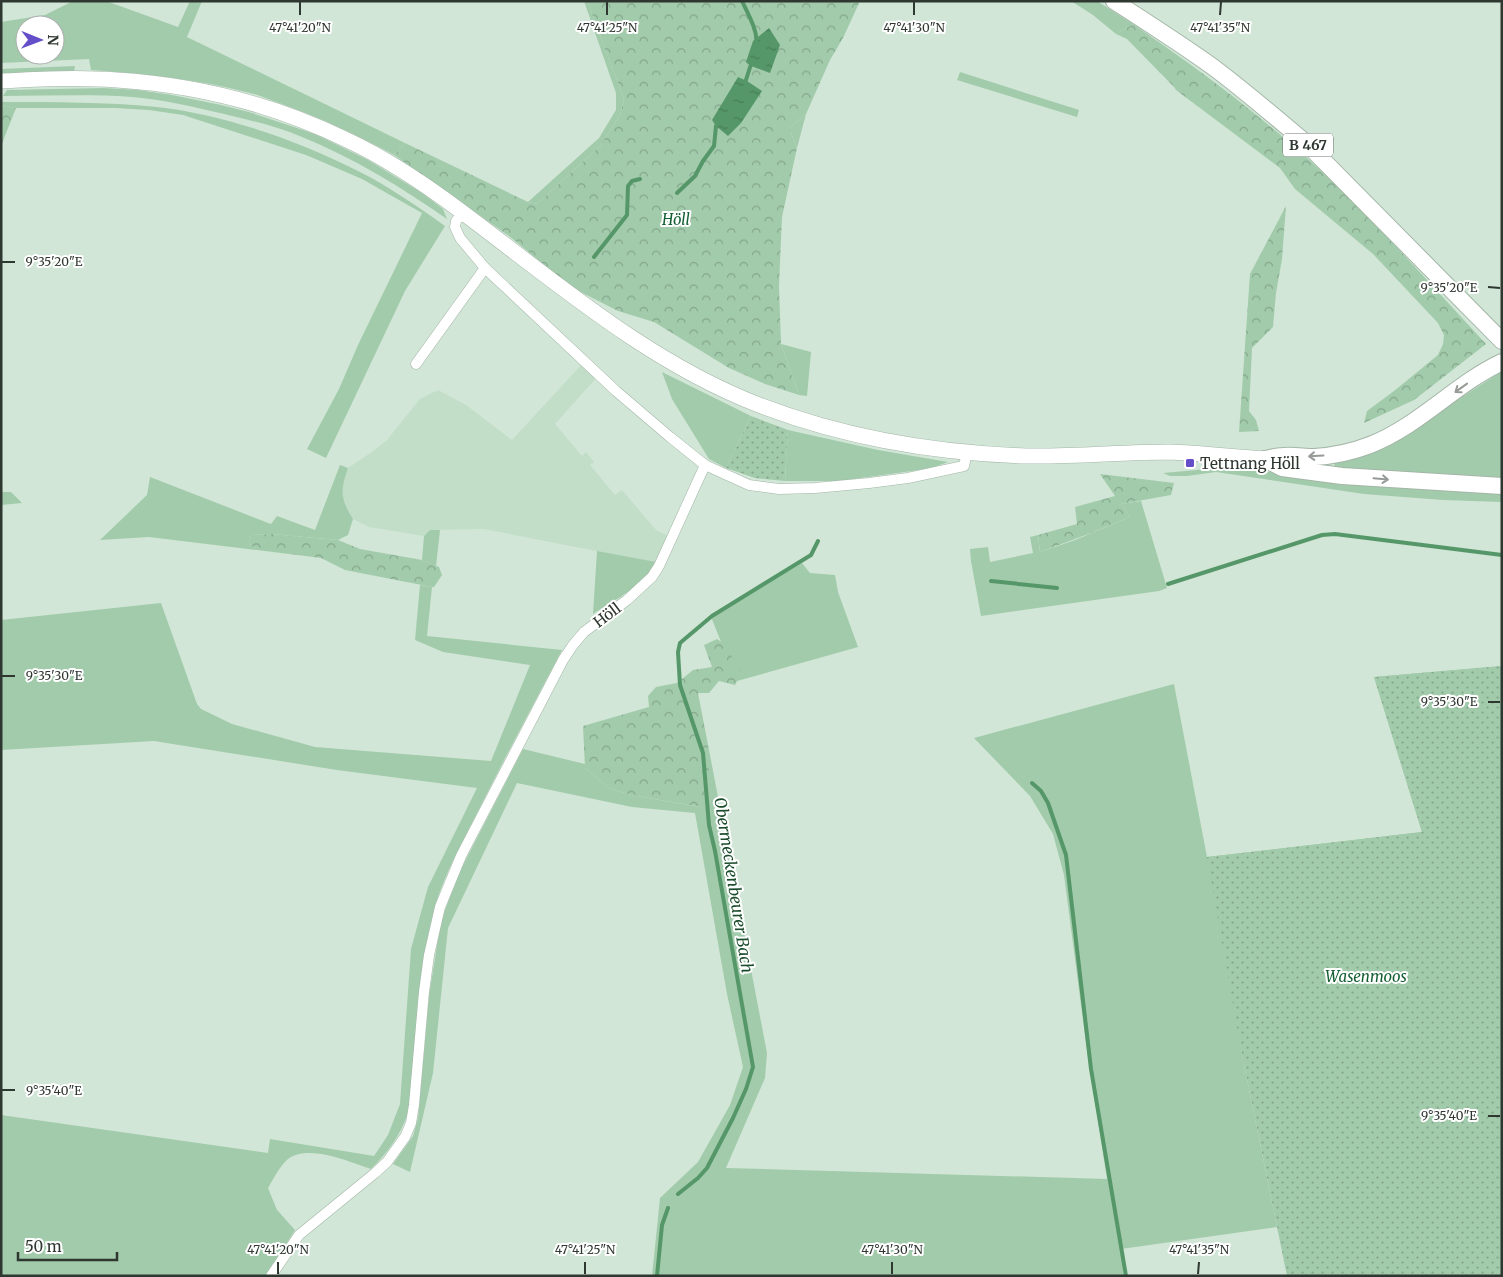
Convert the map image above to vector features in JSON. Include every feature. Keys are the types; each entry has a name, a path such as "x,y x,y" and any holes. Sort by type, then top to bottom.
{"main road":[{"name":"B 467","path":"1114,1 1213,67 1298,137 1502,341"},
{"path":"1,81 80,78 180,87 239,99 298,119 348,140 411,176 621,331 718,387 759,404 833,430 904,445 1028,456 1165,452 1265,459 1282,456 1315,457 1340,454 1370,445 1388,437 1502,362"},
{"path":"1265,459 1282,468 1342,476 1502,486"}],"street":[{"path":"463,213 456,221 455,227 460,238 485,268 616,390 705,465 749,485 779,488 815,488 908,478 964,466 967,452"},
{"path":"416,364 485,268"},
{"name":"Höll","path":"271,1276 299,1234 375,1173 387,1162 405,1137 411,1123 414,1105 429,955 440,907 460,856 535,712 573,645 595,623 652,577 660,566 705,465"}],"shaded area":[{"path":"583,363 598,376 555,424 582,456 586,452 594,462 590,465 615,495 622,490 656,530 671,537 658,563 484,529 430,530 424,536 369,527 353,519 343,503 342,484 348,468 387,440 420,399 438,390 466,405 512,440"}],"green space":[{"path":"73,1 106,1 178,27 190,1 202,1 187,37 405,143 394,155 323,120 257,95 191,81 151,75 91,70 89,59 65,60 65,15 45,15"},
{"path":"584,1 587,1 624,99 620,115 600,146 537,204 528,202 599,138 616,110 616,93"},
{"name":"Höll","path":"587,1 860,1 843,38 830,60 806,114 789,128 797,148 782,217 779,286 781,344 799,395 765,384 729,368 654,322 618,311 571,287 509,236 394,155 405,143 528,202 537,204 600,146 620,115 624,99"},
{"path":"1071,1 1097,1 1133,24 1116,34 1093,15"},
{"path":"15,20 15,62 1,63 1,22"},
{"path":"1133,24 1186,61 1263,120 1311,162 1374,223 1486,344 1414,400 1364,423 1367,411 1438,355 1443,344 1444,335 1438,323 1373,254 1295,189 1280,168 1176,90 1127,39 1116,34"},
{"path":"75,66 74,71 1,74 1,69"},
{"path":"960,72 1079,110 1077,117 957,80"},
{"path":"104,88 138,90 221,105 249,112 315,134 368,160 422,193 443,209 447,219 395,185 340,154 291,133 257,122 182,104 142,98 116,96 3,96 7,90"},
{"path":"2,102 138,105 182,111 234,122 286,139 358,171 380,183 445,226 405,291 326,458 307,449 339,389 358,345 422,213 362,179 306,155 183,115 116,108 16,108 1,105"},
{"path":"1,105 16,108 1,146"},
{"path":"806,114 797,148 789,128"},
{"path":"1286,206 1282,259 1273,327 1252,348 1249,411 1256,420 1259,431 1239,432 1250,274"},
{"path":"781,344 811,352 807,396 799,395"},
{"path":"1502,371 1502,480 1334,467 1335,462 1357,458 1384,448"},
{"path":"662,372 751,416 726,468 709,459 672,399"},
{"path":"751,416 788,430 785,481 755,478 726,468"},
{"path":"788,430 878,450 948,462 919,470 839,481 785,481"},
{"path":"340,465 348,468 343,495 353,519 348,535 338,540 272,534 251,535 249,544 257,550 149,537 100,540 147,495 150,477 271,524 277,516 315,530"},
{"path":"1221,467 1502,493 1502,502 1364,494 1216,472 1187,476 1170,476 1163,473"},
{"path":"1100,474 1174,483 1171,495 1121,504 1130,517 1040,552 1038,535 1077,524 1075,507 1115,496"},
{"path":"1,492 11,492 22,503 1,505"},
{"path":"1141,501 1167,588 1159,591 981,616 970,549 988,547 990,562 1033,553 1030,537 1038,535 1040,552 1075,540 1130,517 1121,504"},
{"path":"430,530 440,530 436,566 422,560 424,536"},
{"path":"272,534 338,540 360,549 422,560 439,567 442,575 434,587 432,587 345,570 321,558 257,550 249,544 251,535"},
{"path":"597,551 656,562 652,570 637,585 593,614"},
{"path":"802,563 810,573 835,575 838,592 858,647 737,681 711,617"},
{"path":"420,585 432,587 427,636 562,650 463,841 439,894 431,922 422,970 408,1113 397,1136 388,1150 371,1169 339,1158 315,1153 303,1153 293,1156 285,1162 268,1188 277,1210 295,1230 266,1276 1,1276 1,1115 268,1153 270,1139 374,1156 388,1135 400,1104 411,949 428,887 477,788 337,770 154,741 1,750 1,620 161,603 197,704 201,709 232,724 315,747 491,761 530,665 443,652 415,640"},
{"path":"717,639 725,644 741,673 735,685 719,681 709,693 698,693 709,750 709,780 701,807 631,795 609,788 585,768 583,726 649,707 648,696 656,687 677,683 693,670 712,667 704,645"},
{"path":"1502,666 1502,1004 1241,1050 1277,1227 1121,1249 1124,1276 652,1276 660,1198 698,1162 730,1105 743,1067 727,994 695,813 632,807 517,783 448,928 433,1073 410,1172 393,1164 413,1136 418,1119 429,996 441,921 459,873 523,749 585,764 585,768 609,788 631,795 700,807 709,780 709,750 767,1053 765,1078 726,1168 1107,1179 1087,1051 1064,875 1053,834 1030,796 974,738 1174,684 1207,857 1422,832 1374,677"},
{"name":"Wasenmoos","path":"1502,666 1502,1276 1287,1276 1241,1050 1207,857 1422,832 1374,677"}],"water":[{"path":"769,28 780,45 770,73 751,66 746,62 753,41"},
{"path":"738,77 762,91 741,123 728,136 712,120"}],"waterway":[{"name":"Obermeckenbeurer Bach","path":"742,1 754,27 756,42"},
{"name":"Obermeckenbeurer Bach","path":"745,83 752,61"},
{"name":"Obermeckenbeurer Bach","path":"677,193 695,176 714,146 716,126 719,122"},
{"name":"Obermeckenbeurer Bach","path":"594,257 627,215 628,186 632,181 640,179"},
{"path":"1168,584 1322,535 1335,534 1502,555"},
{"name":"Obermeckenbeurer Bach","path":"678,1194 707,1168 733,1118 746,1089 753,1067 709,825 703,753 680,685 678,652 680,643 712,616 811,555 818,541"},
{"path":"991,581 1057,588"},
{"path":"1032,783 1041,791 1048,803 1066,855 1091,1069 1126,1276"},
{"name":"Obermeckenbeurer Bach","path":"657,1276 662,1225 668,1208"}],"place":[{"name":"Tettnang Höll","path":"1190,463"}]}
